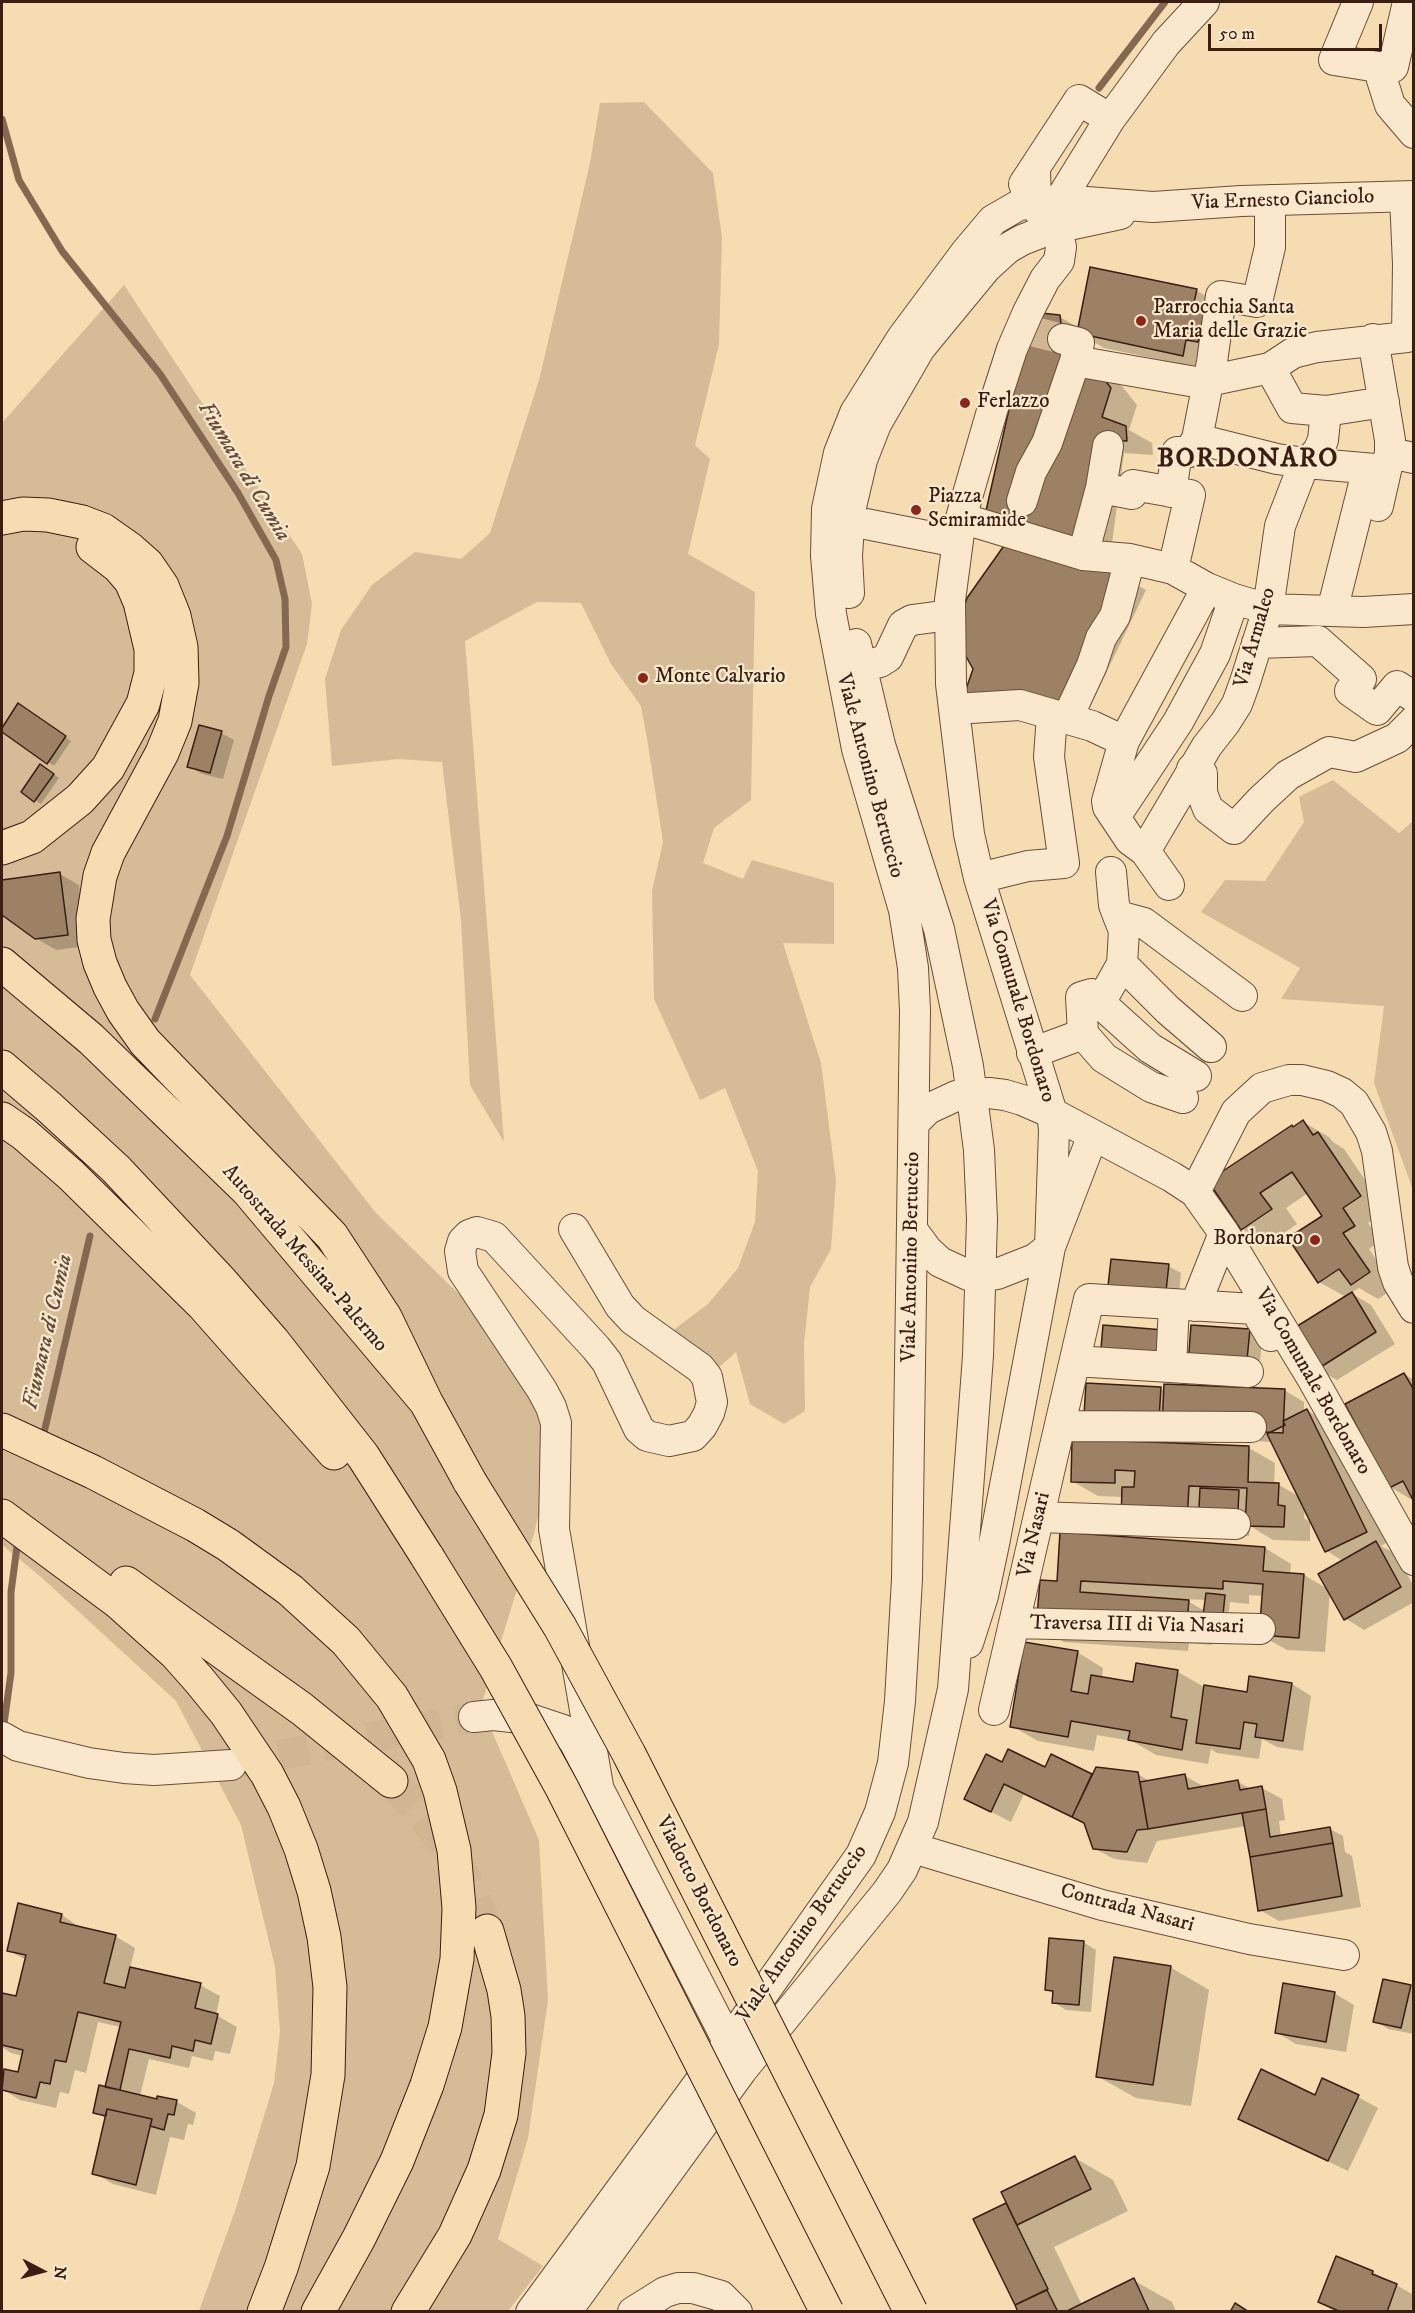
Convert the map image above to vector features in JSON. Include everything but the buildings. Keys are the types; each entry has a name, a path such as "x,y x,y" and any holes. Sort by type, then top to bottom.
{"highway":[{"path":"2,518 23,514 48,515 82,522 103,530 147,564 162,586 174,616 181,647 182,683 175,720 162,753 108,853 100,876 93,919 94,940 100,963 123,1011 145,1042 332,1236 385,1317 426,1402"},
{"path":"2,534 26,529 66,536 96,548 119,567 131,582 140,602 151,649 151,673 143,704 108,768 80,799 54,821 32,837 2,848"},
{"name":"Autostrada Messina-Palermo","path":"2,964 91,1039 248,1191 426,1402 470,1482"},
{"path":"2,1067 116,1169 213,1273 273,1341 363,1456 496,1668 562,1788 827,2312"},
{"path":"2,1119 24,1134 71,1175 203,1305 428,1558"},
{"path":"2,1430 93,1472 195,1525 228,1545 290,1590 346,1641 392,1697 429,1760 440,1791 454,1850 459,1908 457,1959 445,2027 427,2085 397,2161 359,2238 318,2312"},
{"path":"2,1447 188,1539 226,1563 281,1604 333,1651 380,1710 414,1767 425,1798 438,1855 443,1905 439,1962 429,2022 399,2115 383,2153 346,2229 300,2312"},
{"name":"Viadotto Bordonaro","path":"470,1482 560,1627 628,1754 911,2312"},
{"path":"2,1497 302,1709 391,1781"},
{"path":"2,1516 144,1623 191,1671 226,1713 267,1774 284,1807 301,1849 314,1891 324,1937 329,1977 331,2029 328,2075 313,2166 299,2214 264,2312"},
{"path":"408,2312 450,2245 468,2208 484,2170 501,2115 509,2053 508,2016 504,1990 487,1931"}],"street":[{"path":"1048,201 1166,43 1204,2"},
{"path":"1358,2 1334,60 1395,64"},
{"path":"1408,2 1395,64 1402,101 1413,133"},
{"path":"1005,211 1079,100 1110,120"},
{"path":"959,530 992,411 1045,279 1059,261 1061,247 1059,238 1050,229 1048,201 1035,169"},
{"path":"1022,501 1031,472 1047,443 1069,350 1207,382 1270,368 1293,353 1317,347 1407,337 1409,196"},
{"name":"Via Ernesto Cianciolo","path":"1153,207 1270,200 1409,196"},
{"path":"1171,492 1177,452 1189,452 1197,439 1212,362 1221,296 1257,303 1270,248 1270,200"},
{"name":"Viale Antonino Bertuccio","path":"531,2312 729,2042 861,1855 880,1812 889,1780 899,1713 907,1578 915,1011 909,934 857,749 836,645 827,583 827,509 839,453 861,403 902,338 982,231 1005,211 1019,205 1048,201 1153,207"},
{"name":"Viale Antonino Bertuccio","path":"567,2312 742,2070 887,1892 913,1848 930,1797 953,1689 978,1356 980,1180 972,1093 957,1007 939,929 880,745 861,666 848,582 850,511 858,476 876,424 920,348 986,268 1008,248 1050,229 1153,207"},
{"path":"1373,339 1390,440 1389,463 1378,506"},
{"path":"1270,368 1292,408 1326,411 1384,402"},
{"name":"Via Armaleo","path":"1145,851 1192,769 1237,704 1268,609 1281,526 1306,463 1318,451 1323,440 1326,411"},
{"path":"1197,439 1277,459 1306,463 1389,463"},
{"path":"1083,555 1101,488 1108,446"},
{"path":"1332,611 1339,578 1389,463"},
{"path":"1101,488 1132,494 1134,485 1190,495 1173,569"},
{"path":"866,524 959,530 1083,555 1130,559 1173,569 1207,588 1268,609 1363,612 1413,609"},
{"name":"Via Comunale Bordonaro","path":"959,530 952,572 950,615 954,709 969,834 979,878 1052,1113 1172,1177 1195,1192 1224,1233 1312,1378 1413,1560"},
{"path":"979,878 1028,866 1064,863 1049,757 1060,717 1092,665 1101,639 1115,616 1130,559"},
{"path":"1169,885 1145,851 1130,840 1107,801 1124,741 1207,588"},
{"path":"1115,817 1178,722 1215,654 1234,599"},
{"path":"861,666 880,662 888,657 903,625 912,620 950,615"},
{"path":"1257,643 1318,641 1361,679 1350,691 1377,710 1397,686 1413,697"},
{"path":"954,709 1020,705 1092,726 1124,741"},
{"path":"1192,769 1202,774 1202,793 1208,809 1234,829 1288,775 1329,752 1356,757 1397,738 1413,721"},
{"path":"1100,1003 1122,964 1124,931 1114,905 1111,872"},
{"path":"1118,916 1144,923 1242,996"},
{"path":"1122,964 1168,1010 1210,1047"},
{"path":"1091,994 1100,1003 1190,1087 1151,1087 1104,1058 1083,1034 1081,997 1091,994"},
{"path":"1032,1053 1083,1034"},
{"path":"1195,1192 1236,1112 1262,1088 1275,1083 1296,1080 1328,1086 1342,1093 1354,1103 1371,1132 1377,1151 1393,1267 1398,1282 1413,1308"},
{"path":"914,1123 928,1109 944,1101 972,1093 1005,1095 1052,1113 1054,1130 1050,1247 983,1596 953,1689"},
{"path":"913,1231 927,1250 940,1262 954,1271 980,1277 997,1274 1035,1259 1050,1247 1094,1135"},
{"path":"574,1229 620,1306 633,1320 700,1368 707,1377 712,1402 702,1426 693,1436 669,1442 647,1436 639,1429 607,1362 494,1237 477,1232 469,1235 463,1241 460,1251 463,1271 542,1390 556,1423 554,1530 598,1786"},
{"path":"1171,1367 1184,1305 1224,1233"},
{"name":"Via Nasari","path":"994,1710 1089,1299 1255,1309 1293,1374 1312,1378"},
{"path":"1075,1361 1248,1372"},
{"path":"1060,1426 1251,1427"},
{"path":"1039,1517 1234,1524"},
{"name":"Traversa III di Via Nasari","path":"1014,1623 1260,1629"},
{"path":"474,1717 493,1715 530,1719 563,1730 574,1741 742,2070"},
{"path":"2,1737 18,1746 89,1763 124,1768 154,1770 231,1765"},
{"name":"Contrada Nasari","path":"913,1848 1102,1905 1249,1939 1344,1955"},
{"path":"633,2312 666,2292 678,2288 693,2288 721,2296 737,2312"}],"shaded area":[{"path":"644,102 713,173 722,238 719,344 695,445 710,459 688,554 755,592 751,800 714,828 703,863 743,879 752,860 834,883 834,944 783,943 821,1063 836,1180 831,1249 810,1287 804,1344 805,1411 784,1424 750,1404 736,1352 716,1370 672,1331 708,1304 738,1268 755,1222 758,1171 725,1088 700,1100 654,999 652,891 663,842 647,738 641,706 611,664 581,603 537,602 465,641 504,1142 470,1085 461,920 442,762 398,759 332,766 325,679 341,630 372,585 415,552 461,559 490,533 539,380 590,163 600,103"},
{"path":"124,285 302,554 312,604 307,644 190,975 376,1213 463,1298 520,1367 548,1430 544,1490 534,1534 481,1706 539,1840 548,2000 528,2138 498,2239 543,2266 508,2311 199,2311 235,2211 274,2083 280,2032 275,1967 241,1825 176,1701 41,1577 2,1545 2,423"},
{"path":"1333,780 1399,833 1413,821 1413,1190 1374,1083 1384,1006 1281,999 1300,968 1201,912 1225,880 1265,881 1304,822 1299,797"}],"waterway":[{"path":"1099,88 1165,2"},
{"name":"Fiumara di Cumia","path":"2,119 19,180 62,251 160,374 238,493 276,560 285,599 286,647 227,836 155,1019"},
{"name":"Fiumara di Cumia","path":"43,1437 90,1236"},
{"name":"Fiumara di Cumia","path":"3,1731 11,1673 11,1592 18,1539"}],"tunnel":[{"path":"1027,330 1063,339"},
{"path":"235,1764 474,1717"},
{"path":"391,1781 416,1807 458,1865 487,1931"}],"place":[{"name":"Parrocchia Santa Maria delle Grazie","path":"1141,321"},
{"name":"Ferlazzo","path":"965,403"},
{"name":"Piazza Semiramide","path":"916,510"},
{"name":"Monte Calvario","path":"643,678"},
{"name":"Bordonaro","path":"1315,1240"}],"district":[{"name":"BORDONARO","path":"1248,460"}]}
